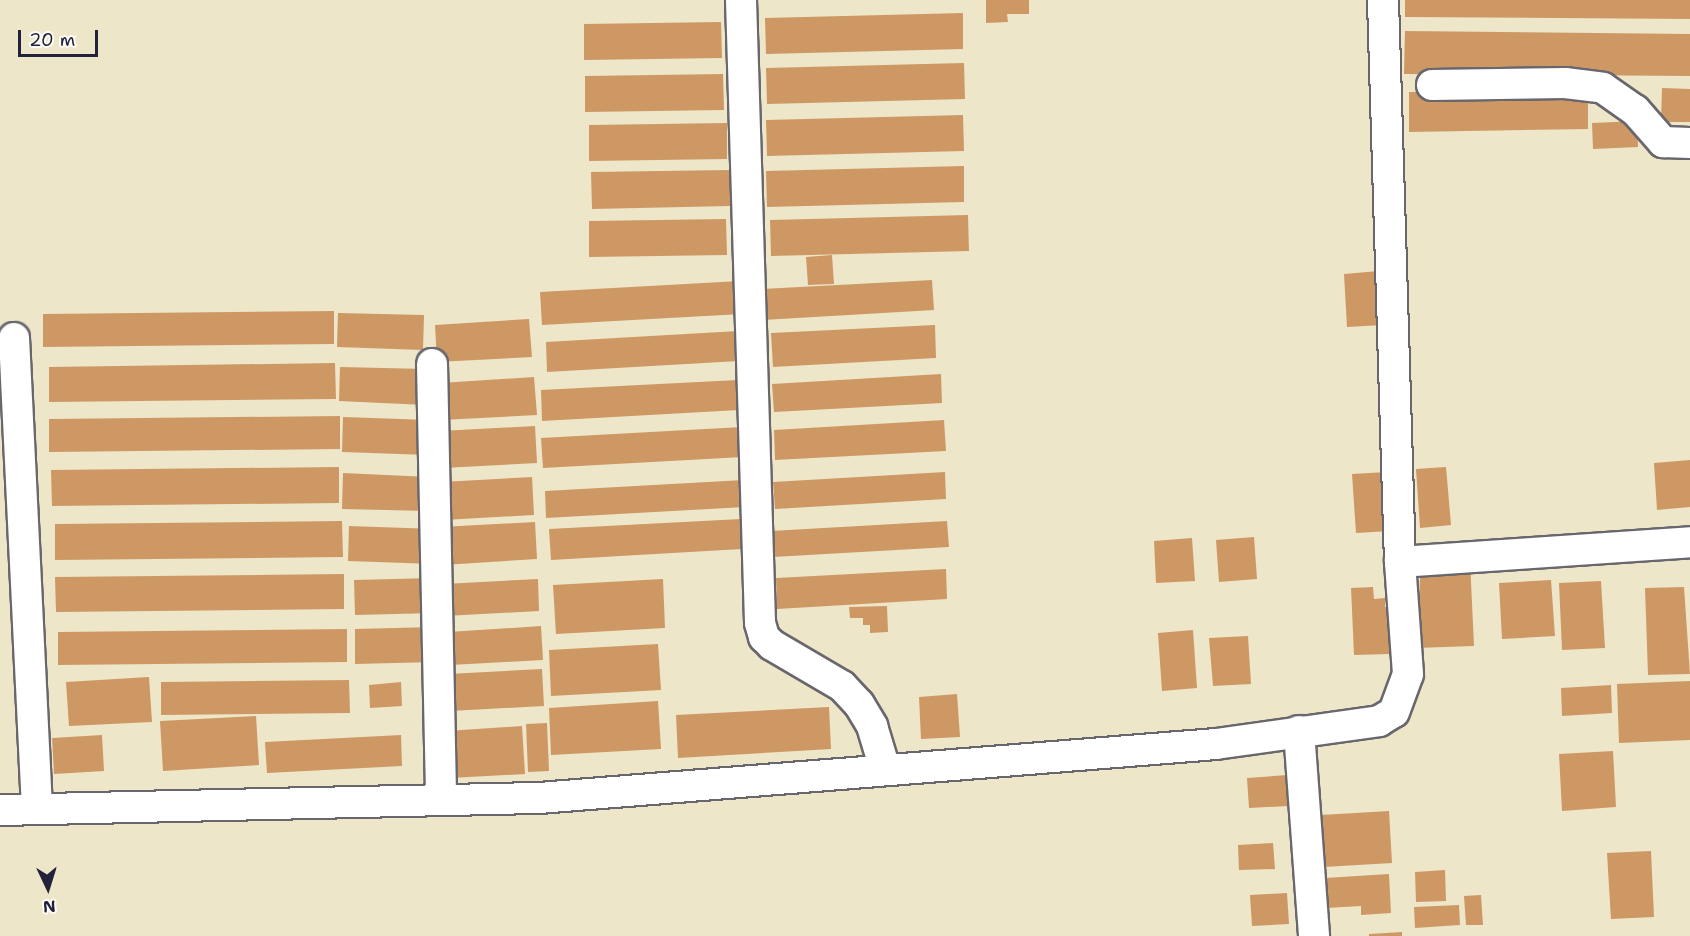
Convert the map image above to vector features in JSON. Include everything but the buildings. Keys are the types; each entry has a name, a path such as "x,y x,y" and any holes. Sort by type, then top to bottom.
{"street":[{"path":"741,0 760,623 764,637 772,645 842,686 859,704 872,726 885,769"},
{"path":"0,810 540,798 1215,744 1299,730 1379,721 1394,712 1408,674 1400,562 1383,0"},
{"path":"1432,85 1565,83 1604,88 1635,110 1663,142 1690,143"},
{"path":"14,338 37,808"},
{"path":"432,364 441,799"},
{"path":"1400,562 1690,542"},
{"path":"1299,730 1314,936"}]}
